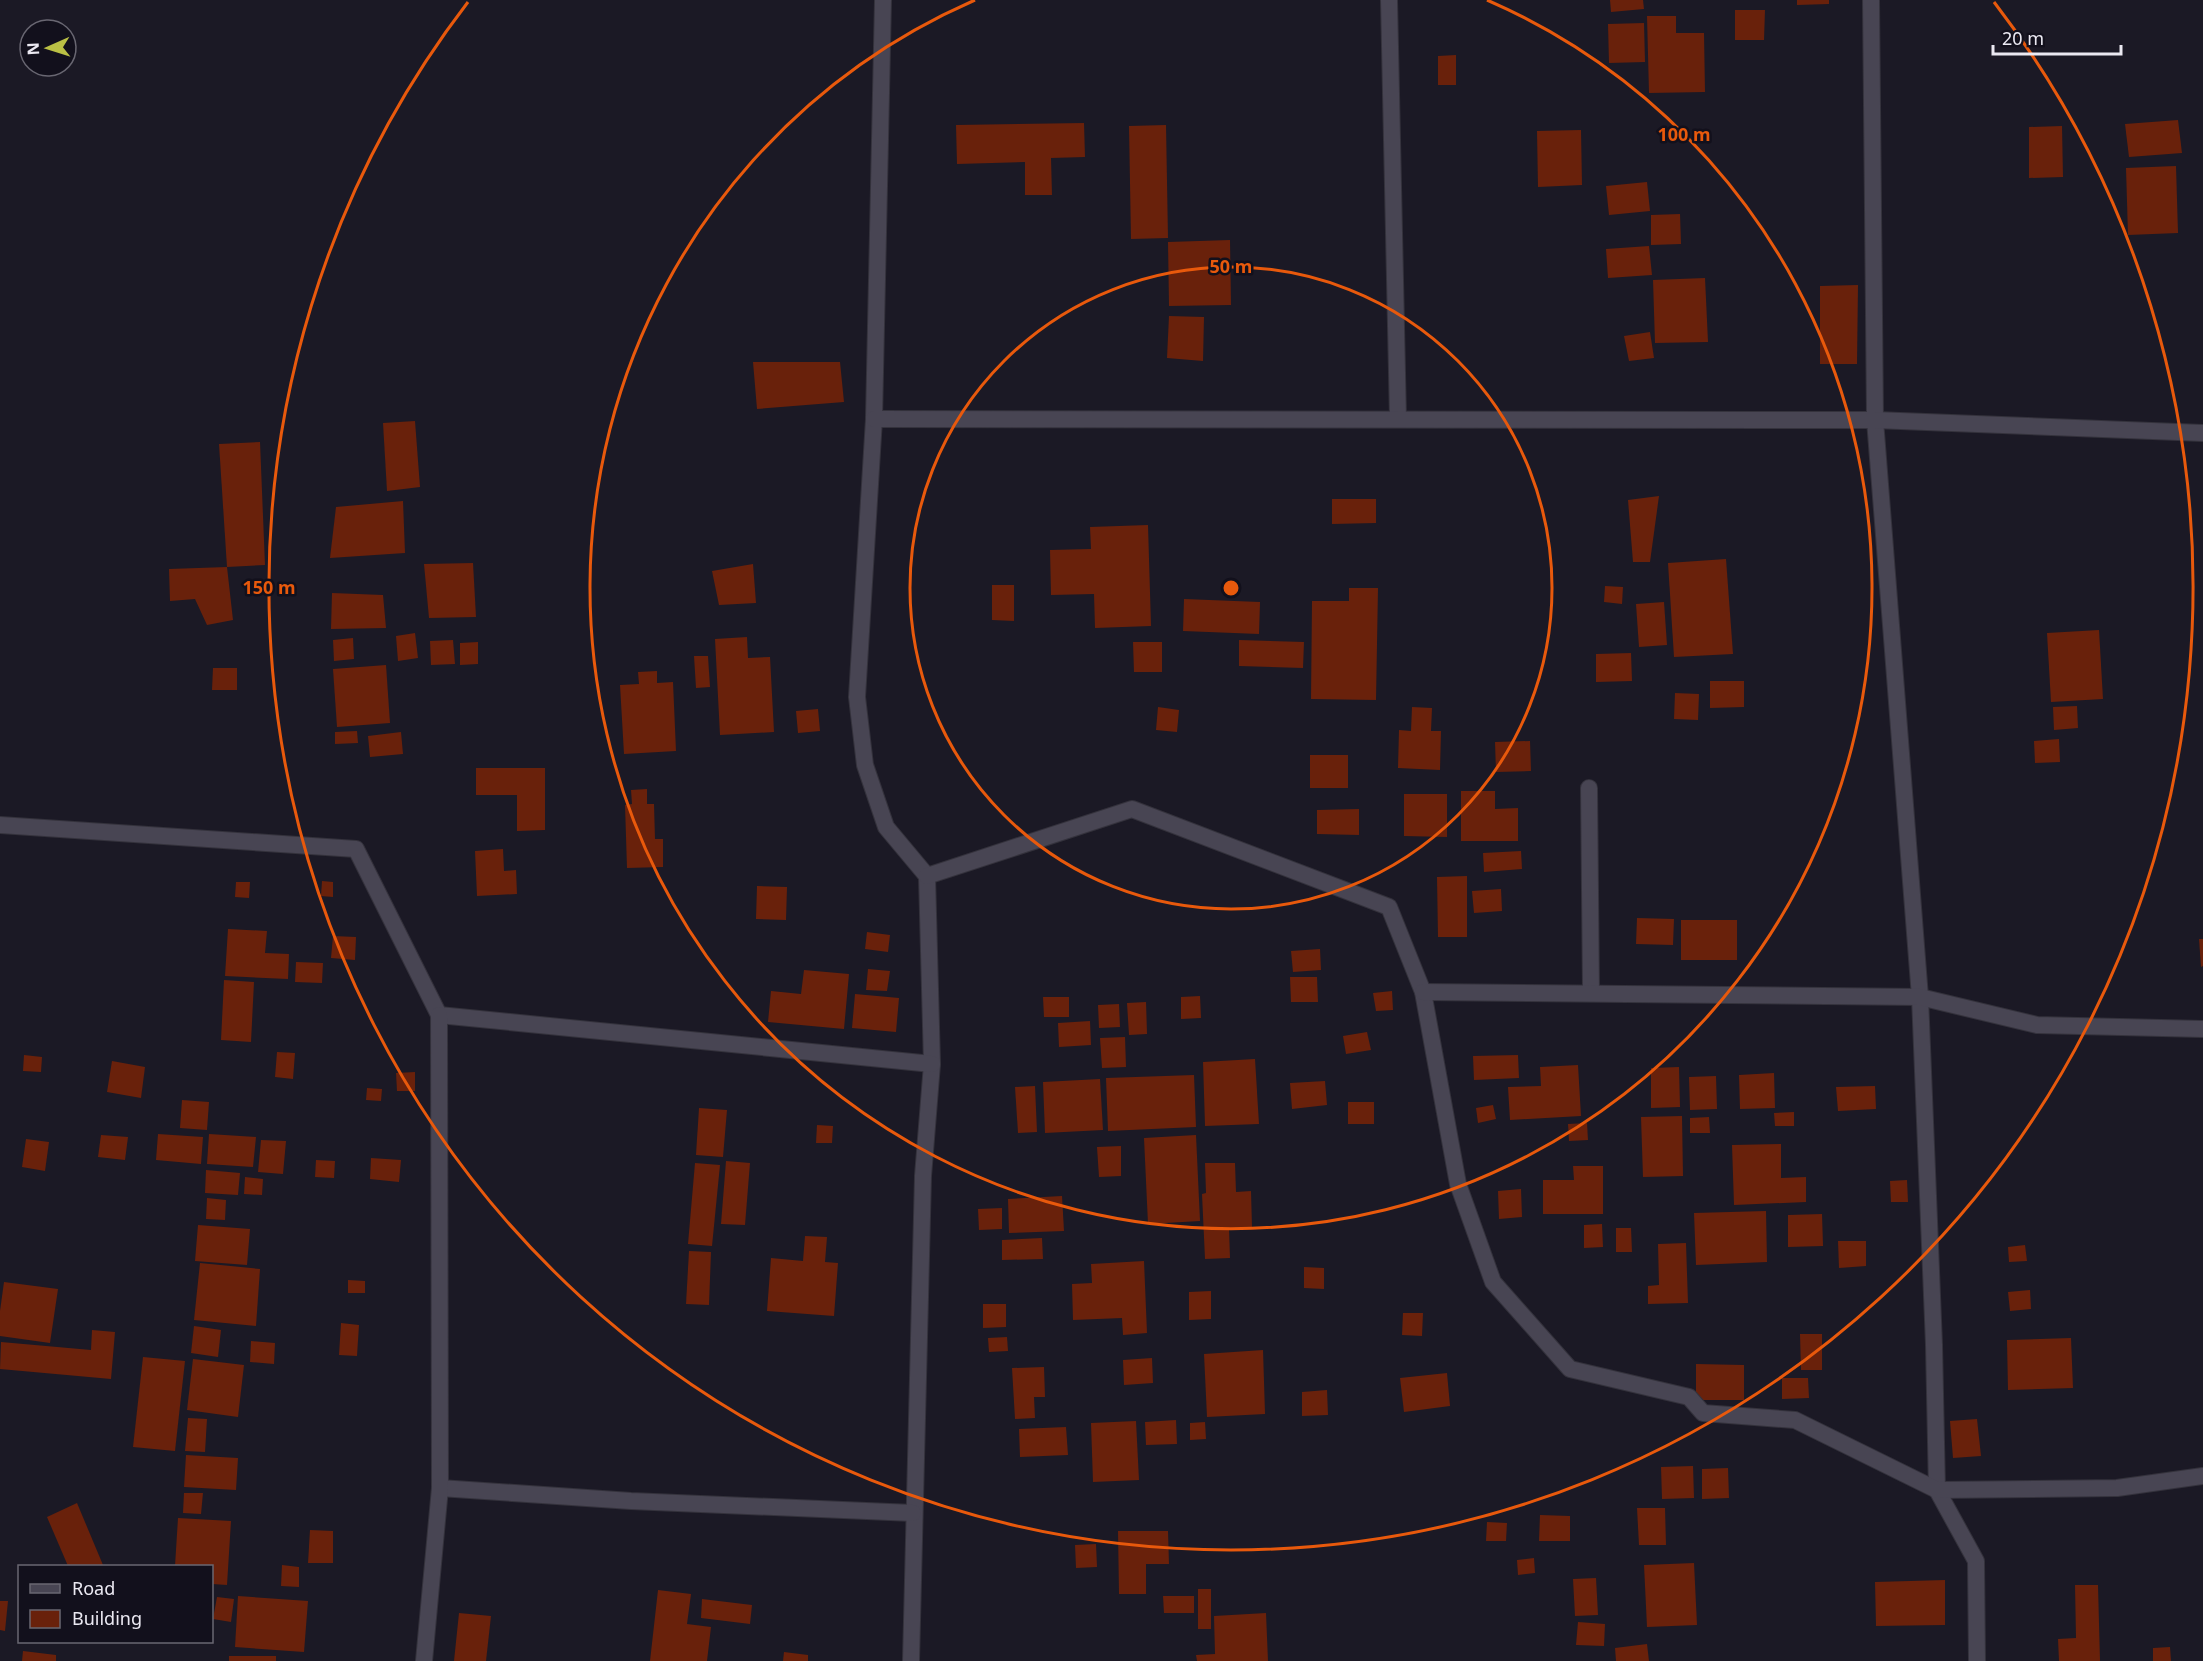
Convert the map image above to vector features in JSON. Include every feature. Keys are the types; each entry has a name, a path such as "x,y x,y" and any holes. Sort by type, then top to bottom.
{"street":[{"path":"883,0 874,419 857,697 866,765 886,827 927,876 932,1065 923,1176 911,1661"},
{"path":"1389,0 1398,419"},
{"path":"1871,0 1875,420 1920,997 1934,1345 1937,1490 1976,1561 1977,1661"},
{"path":"874,419 1875,420 2203,433"},
{"path":"1589,788 1591,993"},
{"path":"927,876 1132,809 1389,907 1423,992 1458,1184 1493,1282 1570,1369 1689,1397 1703,1413 1795,1420 1937,1490 2117,1488 2203,1476"},
{"path":"0,825 356,849 439,1015 440,1488 424,1661"},
{"path":"1423,992 1920,997 2037,1025 2203,1029"},
{"path":"439,1015 932,1065"},
{"path":"440,1488 631,1501 913,1513"}],"building":[{"path":"1610,0 1643,0 1644,9 1611,12"},
{"path":"1797,0 1829,0 1829,4 1797,5"},
{"path":"1735,10 1765,10 1764,40 1735,40"},
{"path":"1647,16 1676,16 1676,33 1704,33 1705,92 1649,93"},
{"path":"1644,23 1645,62 1609,63 1608,24"},
{"path":"1456,55 1456,85 1438,85 1438,56"},
{"path":"2178,120 2182,153 2129,157 2125,124"},
{"path":"1084,123 1085,157 1051,158 1052,195 1025,195 1025,162 957,164 956,125"},
{"path":"1166,125 1168,238 1131,239 1129,126"},
{"path":"2062,126 2063,177 2029,178 2029,127"},
{"path":"1581,130 1582,185 1538,187 1537,131"},
{"path":"2176,166 2178,233 2128,235 2126,168"},
{"path":"1647,182 1650,211 1609,215 1606,186"},
{"path":"1680,214 1681,244 1651,245 1651,215"},
{"path":"1230,240 1231,305 1169,306 1168,242"},
{"path":"1649,246 1652,275 1608,278 1606,249"},
{"path":"1705,278 1708,342 1655,343 1653,280"},
{"path":"1858,285 1857,364 1820,364 1820,286"},
{"path":"1169,316 1204,317 1203,361 1167,358"},
{"path":"1650,332 1654,358 1629,361 1624,336"},
{"path":"753,362 840,362 844,402 757,409"},
{"path":"415,421 420,487 387,491 383,423"},
{"path":"260,442 265,565 227,567 219,444"},
{"path":"1659,496 1650,562 1633,562 1628,500"},
{"path":"1332,499 1376,499 1376,523 1332,524"},
{"path":"403,501 405,553 330,558 336,507"},
{"path":"1148,525 1151,626 1095,628 1094,594 1051,595 1050,550 1091,549 1090,527"},
{"path":"1726,559 1733,654 1674,657 1668,563"},
{"path":"473,563 476,617 429,618 424,564"},
{"path":"753,564 756,603 719,605 712,571"},
{"path":"227,567 233,620 207,625 195,599 170,601 169,569"},
{"path":"992,585 1014,585 1014,621 992,620"},
{"path":"1605,586 1623,587 1622,604 1604,602"},
{"path":"1349,588 1378,588 1376,700 1311,699 1312,601 1349,601"},
{"path":"332,593 383,595 386,628 331,629"},
{"path":"1184,599 1260,602 1259,634 1183,631"},
{"path":"1664,602 1667,645 1639,647 1636,604"},
{"path":"2099,630 2103,699 2051,702 2047,633"},
{"path":"415,633 418,658 398,661 396,636"},
{"path":"747,637 748,658 770,657 774,732 720,735 715,639"},
{"path":"353,638 354,659 334,661 333,640"},
{"path":"453,640 455,664 431,665 430,641"},
{"path":"1239,640 1304,642 1303,668 1239,666"},
{"path":"478,642 478,664 460,665 460,643"},
{"path":"1133,642 1162,642 1162,672 1134,672"},
{"path":"1631,653 1632,681 1596,682 1596,654"},
{"path":"694,656 708,656 710,687 696,688"},
{"path":"386,665 390,723 337,727 333,669"},
{"path":"213,668 237,668 237,690 212,690"},
{"path":"657,671 657,683 673,682 676,751 624,754 620,685 639,684 638,672"},
{"path":"1710,681 1744,681 1744,707 1710,708"},
{"path":"1675,693 1699,694 1698,720 1674,719"},
{"path":"2077,706 2078,728 2054,730 2053,707"},
{"path":"1158,707 1179,710 1177,732 1156,730"},
{"path":"1412,707 1432,708 1431,731 1441,731 1440,770 1398,768 1399,730 1411,731"},
{"path":"818,709 820,731 798,733 796,711"},
{"path":"357,731 358,743 335,744 335,732"},
{"path":"401,732 403,754 370,757 368,736"},
{"path":"2059,739 2060,762 2035,763 2034,741"},
{"path":"1530,741 1531,771 1496,772 1495,742"},
{"path":"1310,755 1348,755 1348,788 1310,788"},
{"path":"476,768 545,768 545,830 517,831 517,795 476,795"},
{"path":"647,789 647,804 654,804 655,839 663,839 663,867 627,868 625,805 632,804 631,790"},
{"path":"1461,791 1495,791 1495,809 1518,808 1518,841 1461,841"},
{"path":"1404,794 1447,794 1447,837 1404,836"},
{"path":"1359,809 1359,835 1317,834 1317,810"},
{"path":"503,849 504,871 516,870 517,894 477,896 475,851"},
{"path":"1521,851 1522,869 1484,872 1483,853"},
{"path":"1467,876 1467,937 1438,937 1437,877"},
{"path":"322,881 333,882 333,897 321,896"},
{"path":"236,882 250,882 249,898 235,897"},
{"path":"757,886 787,887 786,920 756,919"},
{"path":"1501,889 1502,911 1474,913 1472,891"},
{"path":"1637,918 1674,919 1673,945 1636,944"},
{"path":"1681,920 1737,920 1737,960 1681,960"},
{"path":"228,929 267,931 265,953 289,954 288,979 225,976"},
{"path":"867,932 890,935 888,952 865,949"},
{"path":"333,936 356,937 355,960 331,958"},
{"path":"2199,939 2203,939 2203,966 2201,967"},
{"path":"1320,949 1321,970 1293,972 1291,951"},
{"path":"296,962 323,963 322,983 295,982"},
{"path":"868,969 890,971 887,991 866,990"},
{"path":"804,970 849,974 844,1029 768,1022 771,991 801,994"},
{"path":"1290,977 1317,977 1318,1002 1291,1002"},
{"path":"224,980 254,982 251,1042 221,1040"},
{"path":"1392,991 1393,1010 1376,1011 1373,993"},
{"path":"855,994 899,998 896,1032 852,1028"},
{"path":"1200,996 1201,1018 1181,1019 1181,997"},
{"path":"1043,997 1069,997 1069,1017 1044,1017"},
{"path":"1146,1002 1147,1034 1129,1035 1127,1003"},
{"path":"1119,1004 1120,1027 1099,1028 1098,1005"},
{"path":"1090,1021 1091,1045 1059,1047 1058,1023"},
{"path":"1367,1032 1371,1050 1346,1054 1343,1036"},
{"path":"1125,1037 1126,1067 1102,1068 1100,1038"},
{"path":"277,1052 295,1053 293,1079 275,1077"},
{"path":"24,1055 42,1057 41,1072 23,1071"},
{"path":"1518,1055 1519,1078 1474,1080 1473,1056"},
{"path":"1255,1059 1259,1124 1205,1126 1203,1062"},
{"path":"112,1061 145,1067 141,1098 107,1092"},
{"path":"1578,1065 1581,1116 1510,1120 1508,1087 1541,1086 1540,1067"},
{"path":"1679,1067 1680,1107 1651,1108 1651,1068"},
{"path":"415,1072 415,1091 397,1091 396,1073"},
{"path":"1774,1073 1775,1108 1740,1109 1739,1075"},
{"path":"1194,1075 1196,1127 1108,1131 1106,1078"},
{"path":"1716,1076 1717,1109 1690,1110 1689,1077"},
{"path":"1100,1079 1103,1130 1045,1133 1043,1082"},
{"path":"1325,1081 1327,1105 1292,1109 1290,1083"},
{"path":"1035,1086 1037,1132 1018,1133 1015,1087"},
{"path":"1875,1086 1876,1109 1838,1111 1836,1087"},
{"path":"367,1088 382,1089 381,1101 366,1100"},
{"path":"182,1100 209,1102 207,1130 180,1128"},
{"path":"1348,1102 1374,1102 1374,1124 1348,1124"},
{"path":"1493,1105 1496,1119 1478,1123 1476,1108"},
{"path":"699,1108 727,1110 723,1157 696,1155"},
{"path":"1794,1112 1794,1126 1775,1126 1774,1113"},
{"path":"1682,1116 1683,1176 1643,1177 1641,1117"},
{"path":"1709,1117 1710,1133 1690,1133 1690,1118"},
{"path":"1587,1123 1588,1140 1569,1141 1568,1124"},
{"path":"817,1125 833,1126 832,1143 816,1143"},
{"path":"158,1134 203,1137 201,1164 156,1160"},
{"path":"209,1134 256,1137 253,1167 207,1164"},
{"path":"101,1135 128,1137 125,1160 98,1157"},
{"path":"1196,1135 1200,1221 1148,1224 1144,1138"},
{"path":"26,1139 49,1142 45,1171 22,1167"},
{"path":"261,1140 286,1141 283,1174 258,1172"},
{"path":"1781,1144 1781,1178 1806,1177 1806,1202 1734,1205 1732,1145"},
{"path":"1121,1146 1121,1176 1099,1177 1097,1147"},
{"path":"371,1158 401,1160 399,1182 370,1179"},
{"path":"316,1160 335,1161 334,1178 315,1177"},
{"path":"726,1161 750,1163 745,1225 721,1224"},
{"path":"695,1163 720,1165 712,1246 688,1244"},
{"path":"1205,1163 1235,1163 1236,1192 1251,1191 1252,1227 1229,1228 1230,1258 1205,1259 1202,1194 1206,1193"},
{"path":"1573,1166 1603,1166 1603,1214 1543,1214 1543,1180 1574,1180"},
{"path":"206,1170 240,1173 238,1195 205,1193"},
{"path":"245,1177 263,1179 262,1195 244,1194"},
{"path":"1907,1180 1908,1202 1891,1202 1890,1181"},
{"path":"1521,1189 1522,1217 1499,1219 1498,1191"},
{"path":"1062,1196 1064,1231 1009,1233 1008,1199"},
{"path":"207,1198 226,1200 225,1220 206,1219"},
{"path":"1002,1208 1002,1229 979,1230 978,1209"},
{"path":"1766,1211 1767,1262 1696,1265 1694,1213"},
{"path":"1822,1214 1823,1246 1788,1247 1788,1215"},
{"path":"1602,1224 1603,1247 1584,1248 1584,1225"},
{"path":"198,1225 250,1229 247,1265 195,1261"},
{"path":"1616,1228 1631,1228 1632,1252 1616,1252"},
{"path":"805,1236 827,1237 825,1262 838,1263 834,1316 767,1311 771,1258 803,1261"},
{"path":"1042,1238 1043,1259 1002,1260 1002,1240"},
{"path":"1838,1241 1866,1241 1866,1266 1839,1268"},
{"path":"1686,1243 1688,1303 1648,1304 1648,1286 1659,1285 1658,1244"},
{"path":"2025,1245 2027,1261 2009,1262 2008,1247"},
{"path":"689,1251 711,1252 709,1305 686,1304"},
{"path":"1144,1261 1147,1333 1123,1335 1122,1318 1073,1320 1072,1284 1092,1283 1091,1264"},
{"path":"200,1263 260,1269 256,1326 194,1320"},
{"path":"1304,1267 1324,1268 1324,1289 1304,1288"},
{"path":"348,1280 365,1281 365,1293 348,1293"},
{"path":"4,1282 58,1289 50,1343 0,1336 0,1311"},
{"path":"2030,1290 2031,1309 2010,1311 2008,1292"},
{"path":"1211,1291 1211,1319 1189,1320 1189,1292"},
{"path":"983,1304 1006,1304 1006,1327 983,1328"},
{"path":"1403,1313 1423,1313 1422,1336 1402,1335"},
{"path":"341,1323 359,1325 357,1356 339,1355"},
{"path":"194,1326 221,1330 218,1357 191,1353"},
{"path":"92,1330 115,1332 111,1379 0,1369 1,1342 91,1350"},
{"path":"1800,1334 1822,1334 1822,1370 1801,1370"},
{"path":"1007,1337 1008,1351 989,1352 988,1338"},
{"path":"2071,1338 2073,1388 2008,1390 2007,1340"},
{"path":"251,1341 275,1343 274,1364 250,1362"},
{"path":"1263,1350 1265,1414 1207,1417 1204,1354"},
{"path":"143,1357 185,1361 175,1451 133,1447"},
{"path":"1152,1358 1153,1383 1124,1385 1123,1360"},
{"path":"193,1359 244,1365 238,1417 187,1410"},
{"path":"1696,1364 1744,1365 1744,1400 1696,1400"},
{"path":"1044,1367 1045,1397 1034,1397 1035,1418 1015,1419 1012,1368"},
{"path":"1447,1373 1450,1406 1404,1412 1400,1378"},
{"path":"1782,1378 1808,1378 1809,1398 1782,1399"},
{"path":"1327,1390 1328,1415 1302,1416 1302,1392"},
{"path":"188,1418 207,1419 205,1452 185,1451"},
{"path":"1977,1419 1981,1456 1953,1458 1950,1421"},
{"path":"1176,1420 1177,1444 1146,1445 1145,1422"},
{"path":"1136,1421 1139,1480 1093,1482 1091,1423"},
{"path":"1205,1422 1206,1439 1190,1440 1190,1423"},
{"path":"1066,1427 1068,1455 1020,1457 1019,1429"},
{"path":"186,1455 238,1458 236,1490 184,1487"},
{"path":"1693,1466 1694,1498 1662,1499 1661,1467"},
{"path":"1728,1468 1729,1498 1702,1499 1702,1469"},
{"path":"184,1493 203,1493 201,1514 183,1513"},
{"path":"77,1503 103,1565 68,1565 47,1517"},
{"path":"1637,1508 1665,1508 1666,1545 1639,1545"},
{"path":"1540,1515 1570,1516 1570,1541 1539,1541"},
{"path":"178,1518 231,1521 227,1585 213,1584 213,1565 175,1565"},
{"path":"1487,1522 1507,1523 1506,1541 1486,1541"},
{"path":"310,1530 333,1531 333,1563 308,1563"},
{"path":"1118,1531 1168,1531 1169,1564 1146,1564 1146,1594 1119,1594"},
{"path":"1096,1544 1097,1567 1076,1568 1075,1545"},
{"path":"1534,1558 1535,1573 1518,1575 1517,1560"},
{"path":"1694,1563 1697,1625 1647,1627 1644,1565"},
{"path":"282,1565 299,1567 299,1587 281,1586"},
{"path":"1596,1578 1598,1615 1575,1616 1573,1579"},
{"path":"1945,1580 1945,1625 1876,1626 1875,1582"},
{"path":"2075,1585 2098,1585 2100,1661 2059,1661 2058,1639 2076,1638"},
{"path":"1198,1589 1211,1589 1211,1629 1198,1629"},
{"path":"658,1590 691,1594 687,1624 711,1627 707,1661 650,1661"},
{"path":"238,1596 308,1601 304,1652 235,1647"},
{"path":"1163,1596 1194,1596 1194,1613 1164,1613"},
{"path":"217,1597 234,1599 231,1622 213,1619"},
{"path":"702,1599 752,1605 750,1624 701,1618"},
{"path":"0,1601 8,1601 5,1631 0,1630"},
{"path":"459,1613 491,1616 486,1661 454,1661"},
{"path":"1266,1613 1268,1661 1197,1661 1196,1655 1215,1654 1214,1616"},
{"path":"1578,1622 1605,1624 1604,1646 1576,1645"},
{"path":"1647,1644 1649,1661 1616,1661 1615,1648"},
{"path":"2170,1647 2171,1661 2153,1661 2153,1648"},
{"path":"23,1651 56,1655 56,1661 22,1661"},
{"path":"784,1652 808,1655 808,1661 783,1661"},
{"path":"229,1656 276,1656 276,1661 229,1661"}]}
